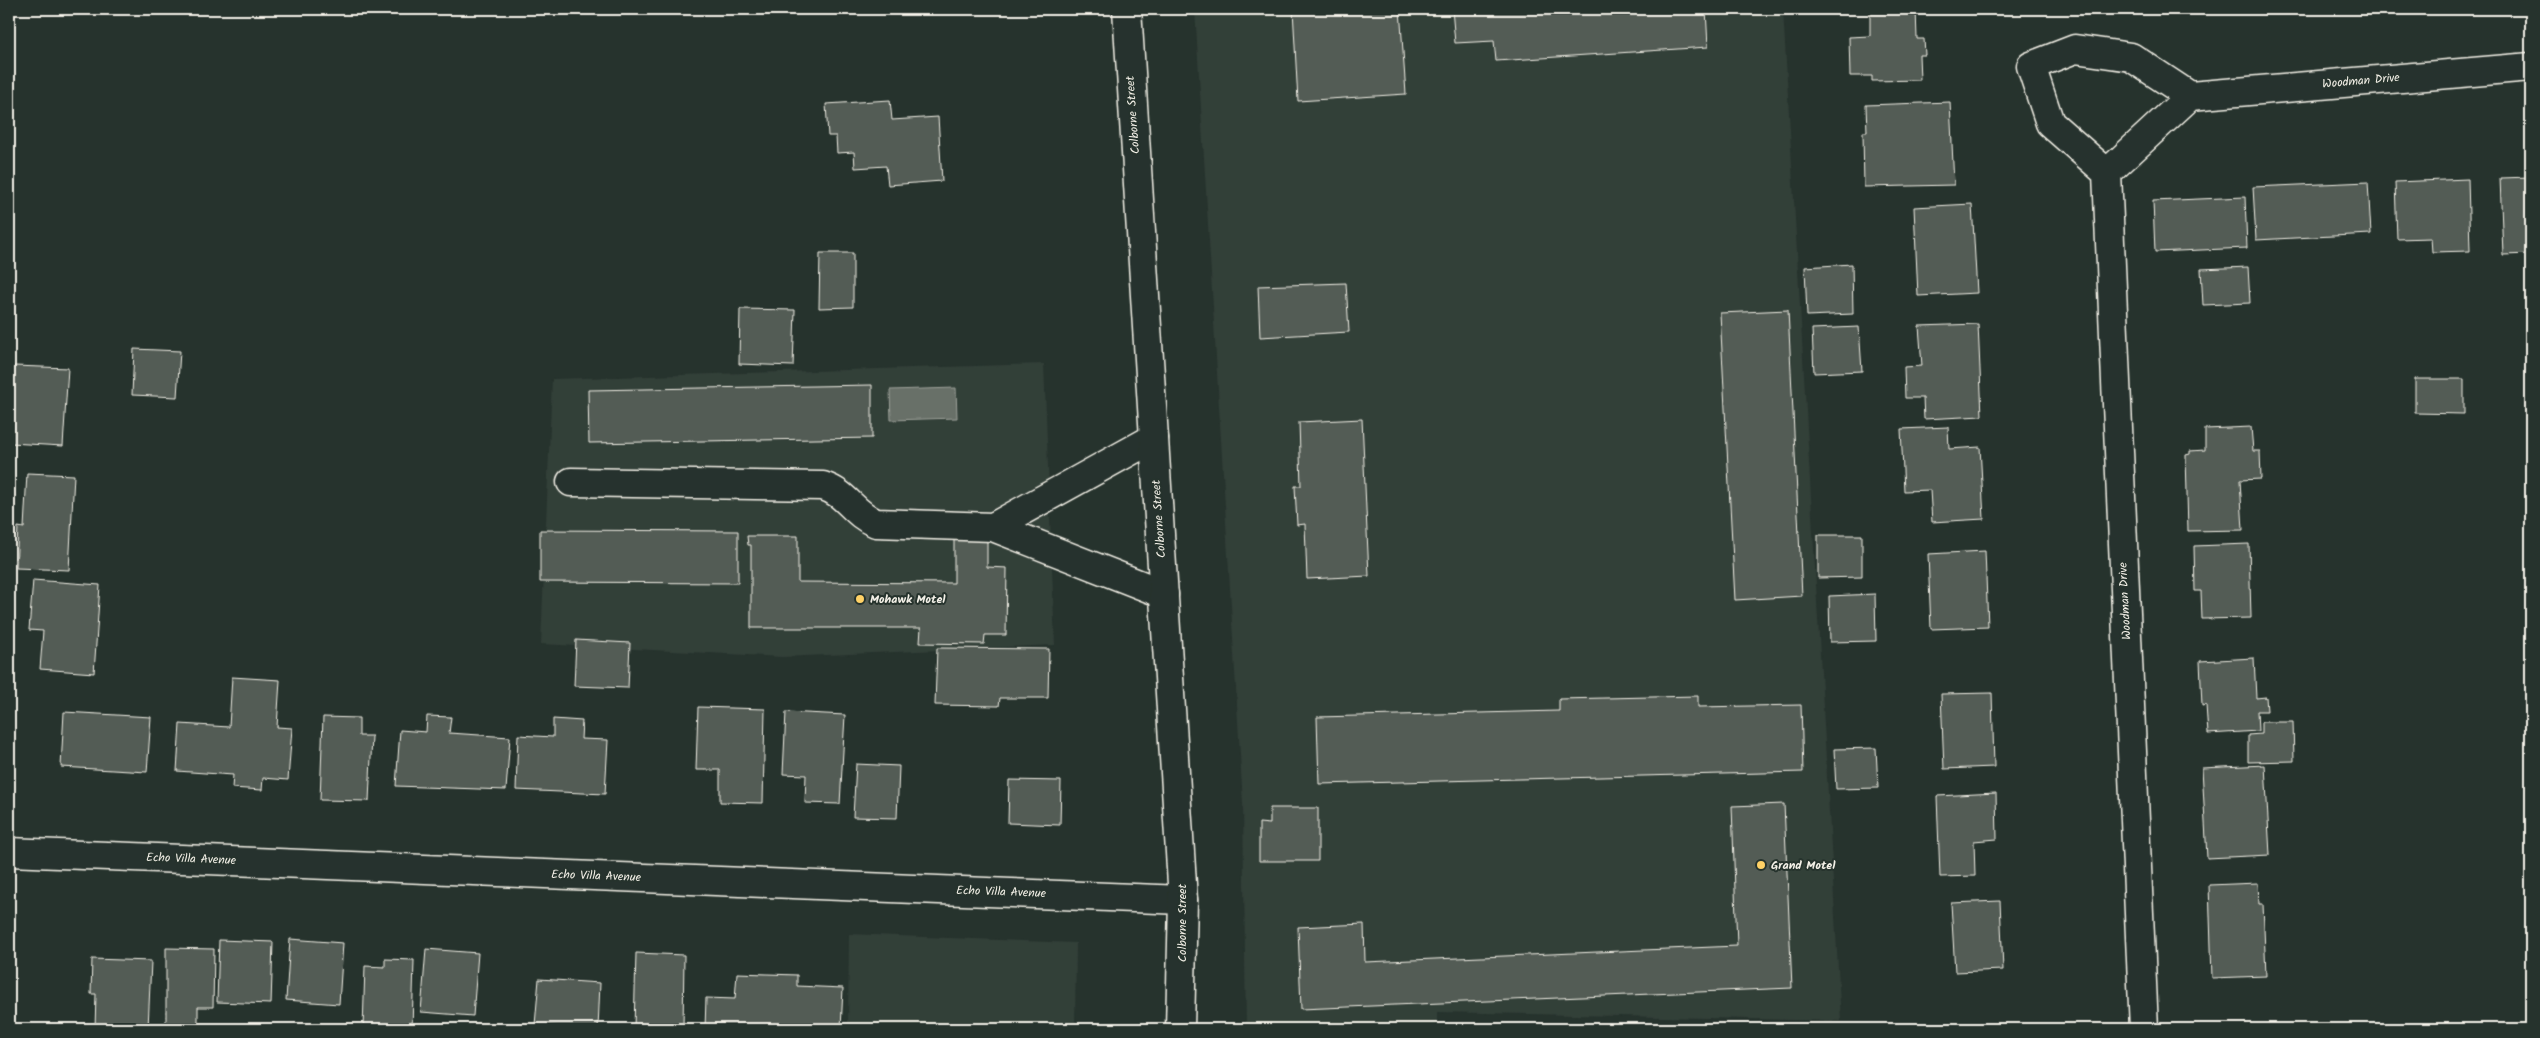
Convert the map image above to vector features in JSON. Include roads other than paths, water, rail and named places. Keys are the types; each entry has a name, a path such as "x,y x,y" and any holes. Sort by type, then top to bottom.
{"street":[{"name":"Colborne Street","path":"1127,9 1183,900 1180,1029"},
{"path":"2075,49 2131,57 2190,96 2106,173 2050,123 2031,66 2075,49"},
{"name":"Woodman Drive","path":"2190,96 2531,67"},
{"name":"Woodman Drive","path":"2106,173 2144,1029"},
{"path":"994,528 1154,438"},
{"path":"572,482 823,486 837,490 860,514 876,523 994,528 1164,594"},
{"name":"Echo Villa Avenue","path":"9,852 1183,900"}],"place":[{"name":"Mohawk Motel","path":"860,599"},
{"name":"Grand Motel","path":"1761,865"}]}
